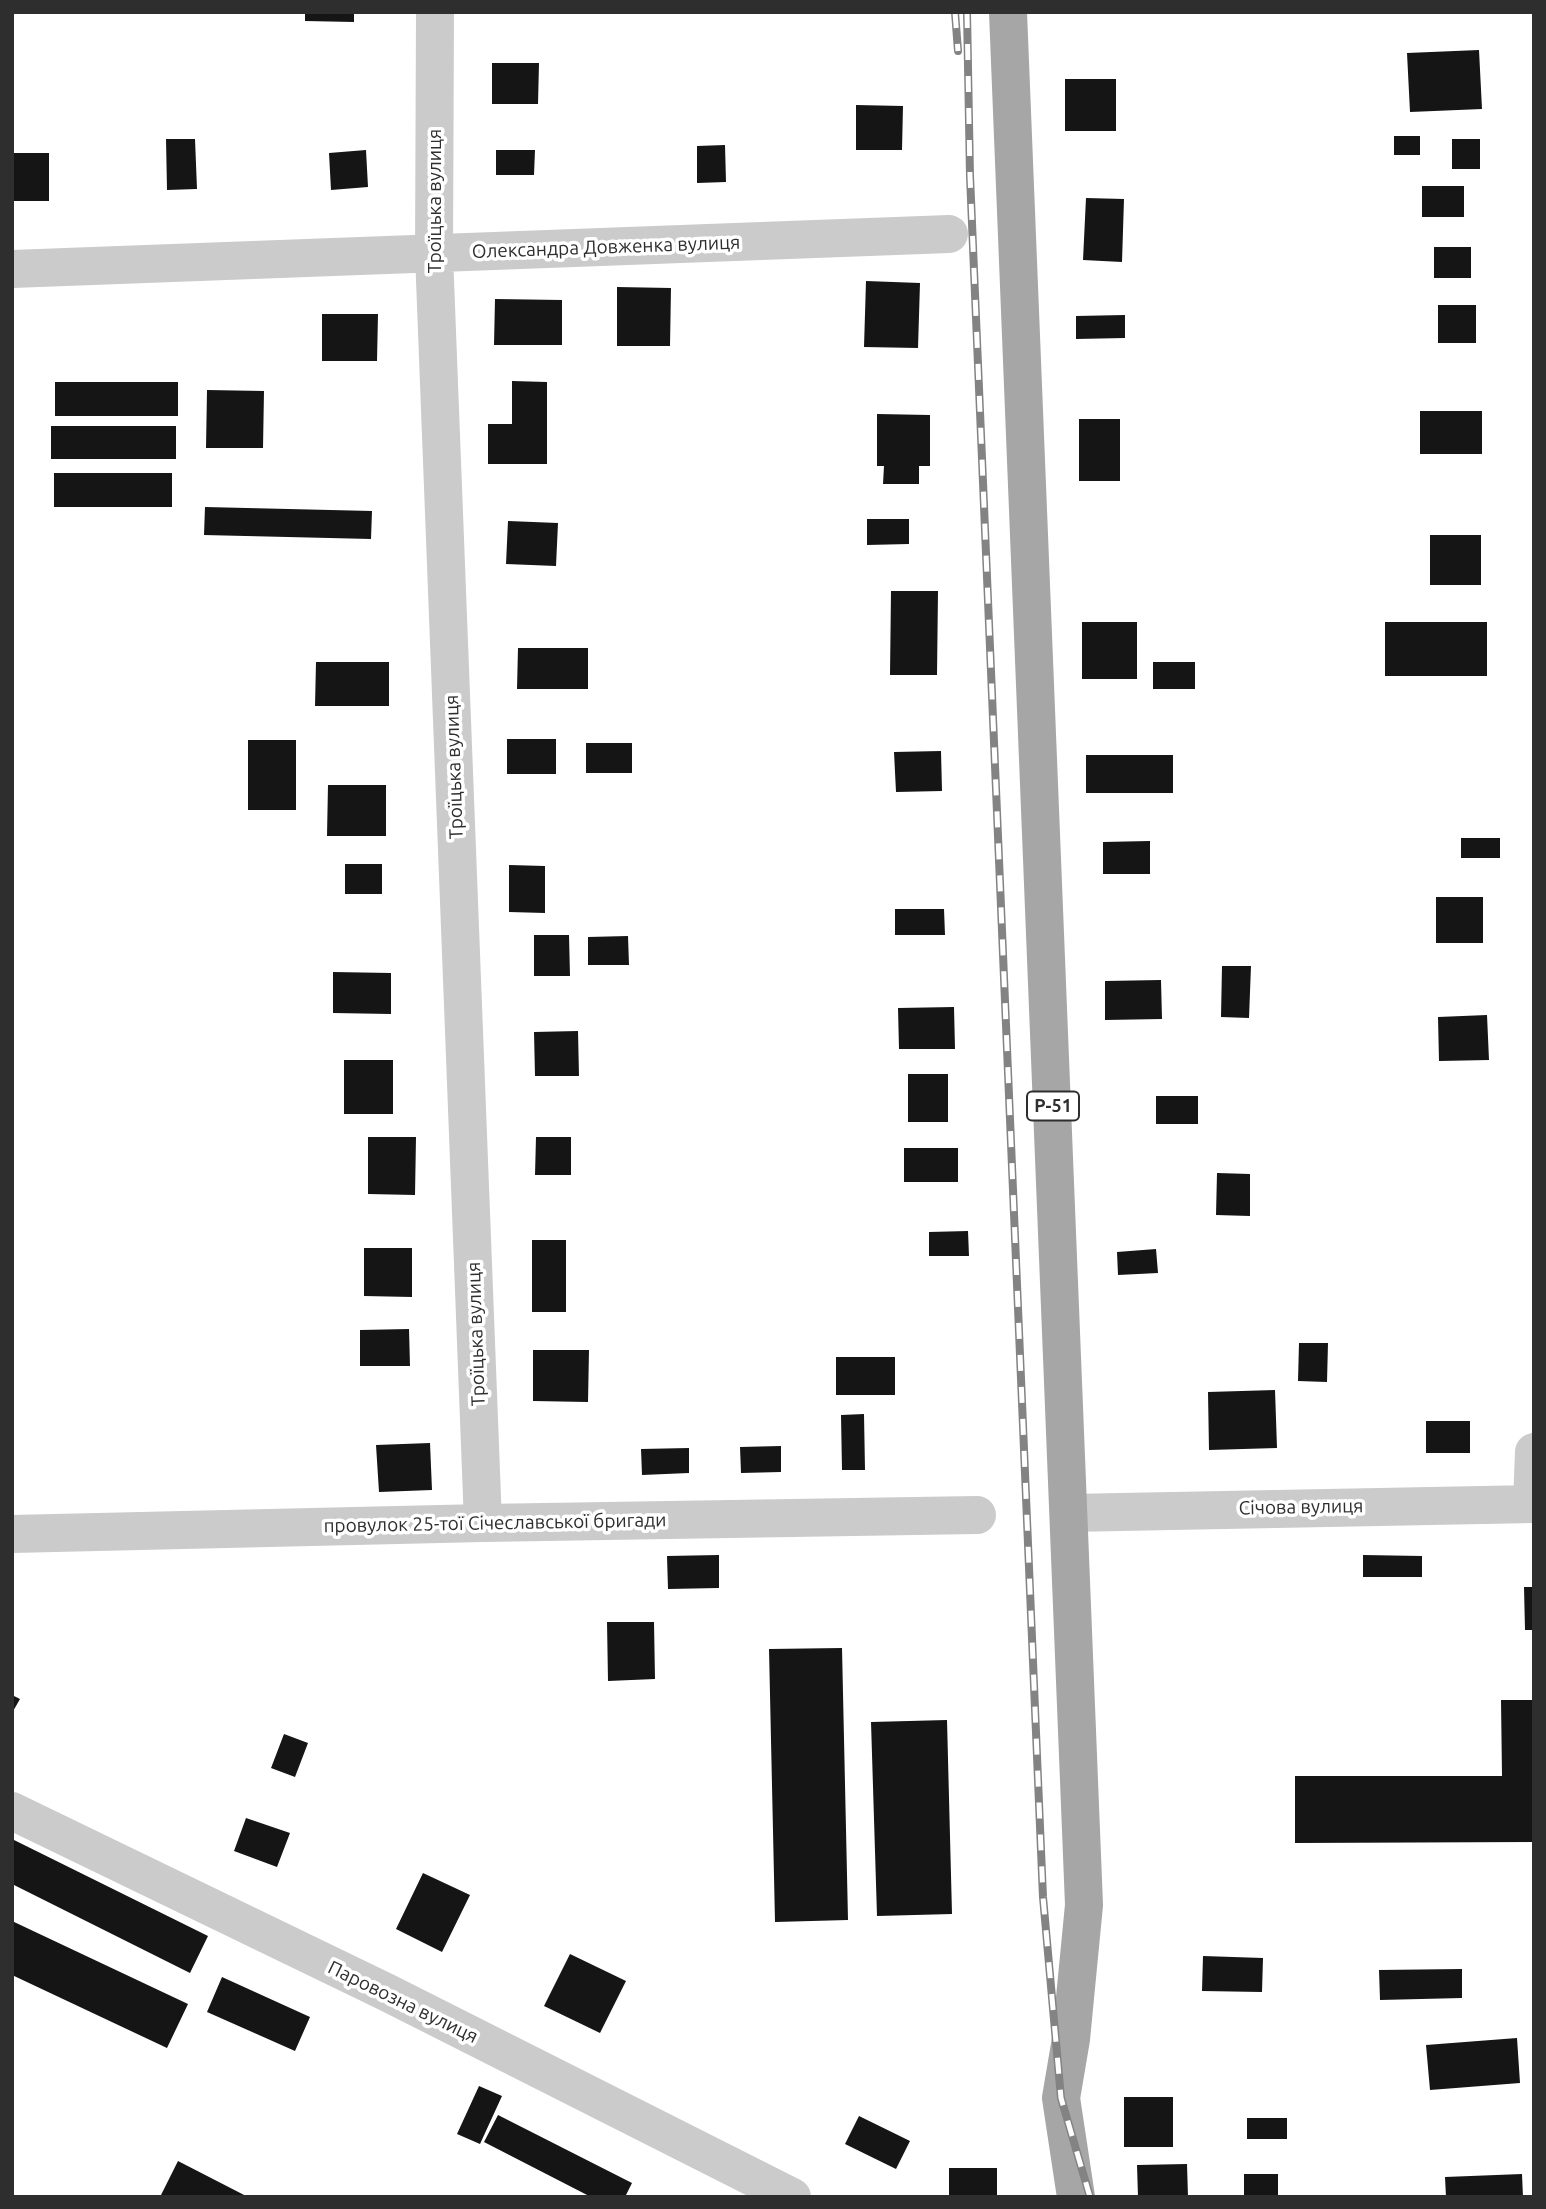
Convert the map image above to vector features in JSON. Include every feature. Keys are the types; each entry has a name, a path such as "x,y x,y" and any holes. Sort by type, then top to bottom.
{"main road":[{"name":"Р-51","path":"1008,12 1084,1905 1071,2039 1061,2098 1076,2197"}],"street":[{"name":"Троїцька вулиця","path":"435,12 434,254 483,1522"},
{"name":"Олександра Довженка вулиця","path":"12,269 948,234"},
{"path":"1533,1503 1534,1452"},
{"name":"Січова вулиця","path":"1069,1513 1533,1503"},
{"name":"провулок 25-тої Січеславської бригади","path":"12,1534 483,1522 977,1515"},
{"name":"Паровозна вулиця","path":"12,1811 388,1993 792,2197"}],"building":[{"path":"305,12 354,12 354,22 305,21"},
{"path":"1479,50 1482,109 1410,112 1407,53"},
{"path":"492,63 539,63 538,104 492,104"},
{"path":"1065,79 1116,79 1116,131 1065,131"},
{"path":"856,105 903,106 902,150 856,150"},
{"path":"1394,136 1420,136 1420,155 1394,155"},
{"path":"166,139 195,139 197,189 167,190"},
{"path":"1452,139 1480,139 1480,169 1452,169"},
{"path":"725,145 726,182 697,183 697,146"},
{"path":"366,150 368,187 331,190 329,153"},
{"path":"496,150 535,150 534,175 496,175"},
{"path":"13,153 49,153 49,201 13,201"},
{"path":"1422,186 1464,186 1464,217 1422,217"},
{"path":"1086,198 1124,199 1122,262 1083,260"},
{"path":"1434,247 1471,247 1471,278 1434,278"},
{"path":"866,281 920,283 918,348 864,347"},
{"path":"617,287 671,288 670,346 617,346"},
{"path":"495,299 562,300 562,345 494,345"},
{"path":"1438,305 1476,305 1476,343 1438,343"},
{"path":"322,314 378,314 377,361 322,361"},
{"path":"1125,315 1125,338 1076,339 1076,316"},
{"path":"512,381 547,382 547,464 488,464 488,424 512,424"},
{"path":"55,382 178,382 178,416 55,416"},
{"path":"207,390 264,391 263,448 206,448"},
{"path":"1420,411 1482,411 1482,454 1420,454"},
{"path":"877,414 930,415 930,466 919,466 919,484 883,484 884,466 877,466"},
{"path":"1079,419 1120,419 1120,481 1079,481"},
{"path":"51,426 176,426 176,459 51,459"},
{"path":"54,473 172,473 172,507 54,507"},
{"path":"205,507 372,511 371,539 204,535"},
{"path":"867,519 909,519 909,544 867,545"},
{"path":"508,521 558,523 556,566 506,564"},
{"path":"1430,535 1481,535 1481,585 1430,585"},
{"path":"891,591 938,591 937,675 890,675"},
{"path":"1082,622 1137,622 1137,679 1082,679"},
{"path":"1385,622 1487,622 1487,676 1385,676"},
{"path":"518,648 588,648 588,689 517,689"},
{"path":"316,662 389,662 389,706 315,706"},
{"path":"1153,662 1195,662 1195,689 1153,689"},
{"path":"507,739 556,739 556,774 507,774"},
{"path":"248,740 296,740 296,810 248,810"},
{"path":"586,743 632,743 632,773 586,773"},
{"path":"941,751 942,791 896,792 894,752"},
{"path":"1086,755 1173,755 1173,793 1086,793"},
{"path":"328,785 386,785 386,836 327,836"},
{"path":"1461,838 1500,838 1500,858 1461,858"},
{"path":"1150,841 1150,874 1103,874 1103,842"},
{"path":"345,864 382,864 382,894 345,894"},
{"path":"509,865 545,866 545,913 509,912"},
{"path":"1436,897 1483,897 1483,943 1436,943"},
{"path":"895,909 944,909 945,935 895,935"},
{"path":"534,935 569,935 570,976 534,976"},
{"path":"628,936 629,965 588,965 588,937"},
{"path":"1222,966 1251,966 1249,1018 1221,1017"},
{"path":"333,972 391,973 391,1014 333,1013"},
{"path":"1161,980 1162,1019 1105,1020 1105,981"},
{"path":"954,1007 955,1049 899,1049 898,1008"},
{"path":"1487,1015 1489,1060 1439,1061 1438,1017"},
{"path":"578,1031 579,1076 535,1076 534,1032"},
{"path":"344,1060 393,1060 393,1114 344,1114"},
{"path":"908,1074 948,1074 948,1122 908,1122"},
{"path":"1156,1096 1198,1096 1198,1124 1156,1124"},
{"path":"368,1137 416,1137 415,1195 368,1194"},
{"path":"536,1137 571,1137 571,1175 535,1175"},
{"path":"904,1148 958,1148 958,1182 904,1182"},
{"path":"1217,1173 1250,1174 1250,1216 1216,1215"},
{"path":"968,1231 969,1256 929,1256 929,1232"},
{"path":"532,1240 566,1240 566,1312 532,1312"},
{"path":"364,1248 412,1248 412,1297 364,1296"},
{"path":"1156,1249 1158,1273 1118,1275 1117,1252"},
{"path":"409,1329 410,1366 360,1366 360,1330"},
{"path":"1299,1343 1328,1343 1327,1382 1298,1381"},
{"path":"533,1350 589,1350 588,1402 533,1401"},
{"path":"836,1357 895,1357 895,1395 836,1395"},
{"path":"1275,1390 1277,1448 1209,1450 1208,1392"},
{"path":"864,1414 865,1470 842,1470 841,1415"},
{"path":"1426,1421 1470,1421 1470,1453 1426,1453"},
{"path":"430,1443 432,1490 379,1492 376,1445"},
{"path":"781,1446 781,1472 741,1473 740,1447"},
{"path":"689,1448 689,1473 642,1475 641,1449"},
{"path":"719,1555 719,1588 668,1589 667,1556"},
{"path":"1363,1555 1422,1556 1422,1577 1363,1577"},
{"path":"1524,1587 1534,1587 1534,1630 1525,1630"},
{"path":"607,1622 654,1622 655,1679 608,1681"},
{"path":"842,1648 848,1920 775,1922 769,1649"},
{"path":"12,1695 20,1699 12,1713"},
{"path":"1501,1700 1534,1700 1534,1842 1295,1843 1295,1776 1502,1776"},
{"path":"947,1720 952,1914 877,1916 871,1722"},
{"path":"284,1734 308,1743 295,1777 271,1768"},
{"path":"246,1818 290,1833 277,1867 234,1851"},
{"path":"12,1839 208,1936 190,1973 12,1884"},
{"path":"423,1873 470,1895 442,1952 396,1929"},
{"path":"12,1921 188,2004 167,2048 12,1975"},
{"path":"570,1954 626,1981 600,2033 544,2006"},
{"path":"1203,1956 1263,1958 1262,1992 1202,1991"},
{"path":"1462,1969 1462,1998 1380,2000 1379,1970"},
{"path":"222,1977 310,2017 295,2051 207,2012"},
{"path":"1517,2038 1520,2083 1430,2090 1426,2045"},
{"path":"479,2086 502,2096 480,2144 457,2134"},
{"path":"1124,2097 1173,2097 1173,2147 1124,2147"},
{"path":"498,2115 632,2183 625,2197 591,2197 484,2142"},
{"path":"859,2116 910,2141 896,2169 845,2144"},
{"path":"1247,2118 1287,2118 1287,2139 1247,2139"},
{"path":"178,2161 248,2197 160,2197"},
{"path":"1187,2164 1188,2197 1138,2197 1137,2165"},
{"path":"949,2168 997,2168 997,2197 949,2197"},
{"path":"1244,2174 1278,2174 1278,2197 1244,2197"},
{"path":"1522,2174 1523,2197 1446,2197 1445,2177"}],"railway":[{"path":"955,12 958,51"},
{"path":"967,12 970,176 1043,1897 1061,2098 1090,2197"}]}
